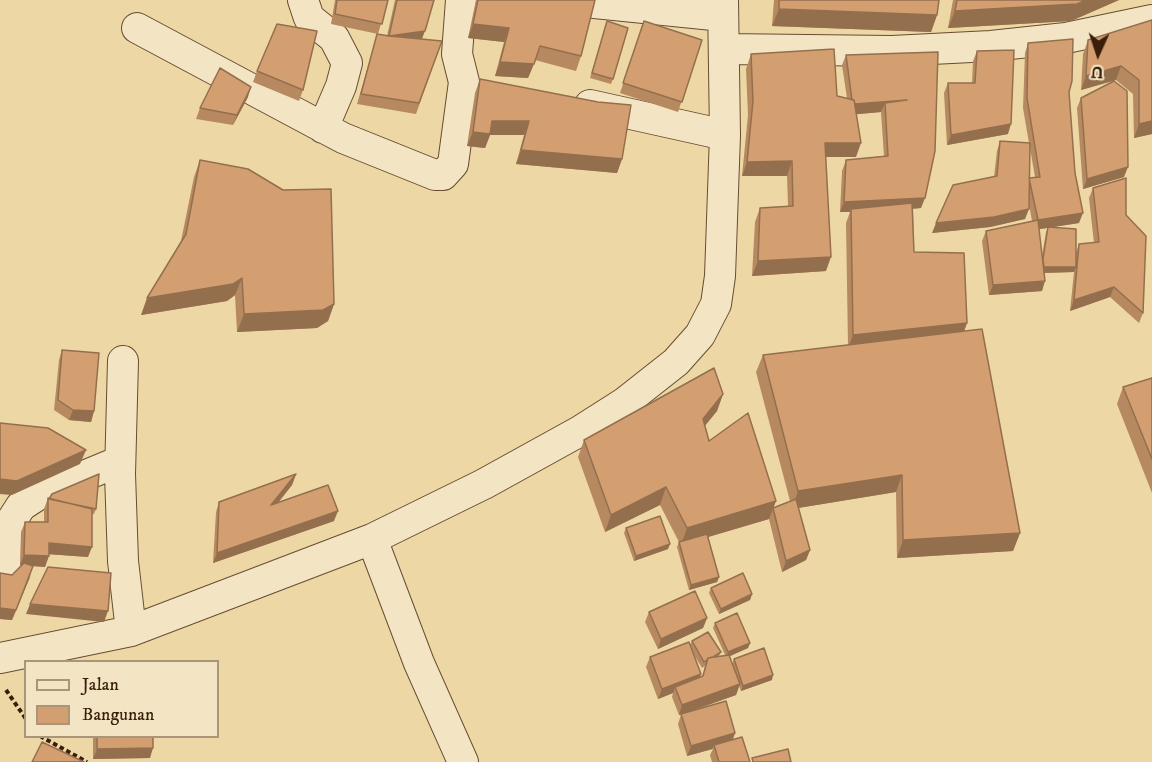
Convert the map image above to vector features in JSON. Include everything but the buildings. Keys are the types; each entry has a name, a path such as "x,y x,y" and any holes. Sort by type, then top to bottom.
{"street":[{"path":"303,0 309,18 334,38 347,63 341,86 323,128"},
{"path":"137,28 323,128 435,175 443,175 453,164 475,85 457,54 461,0"},
{"path":"0,658 131,631 372,539 484,484 580,431 624,403 676,362 694,342 716,304 720,276 725,135 723,8 565,0"},
{"path":"724,49 892,51 991,46 1066,38 1152,20"},
{"path":"563,100 725,135"},
{"path":"123,361 120,461 123,561 131,631"},
{"path":"0,574 9,568 10,523 21,506 38,495 120,461"},
{"path":"372,539 419,663 463,762"}],"path":[{"path":"0,682 24,716"},
{"path":"44,738 87,762"}]}
